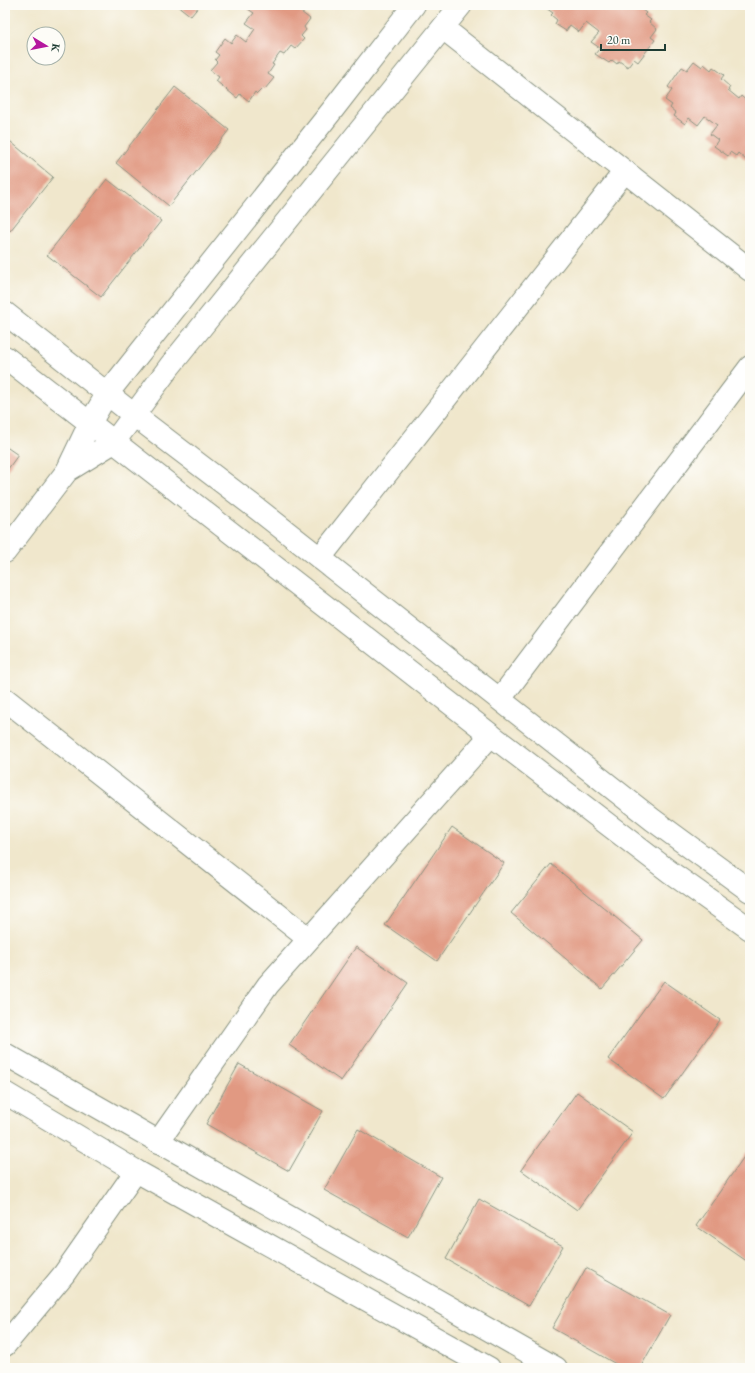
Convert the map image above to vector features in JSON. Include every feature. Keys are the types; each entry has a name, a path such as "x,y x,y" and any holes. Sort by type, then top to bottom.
{"street":[{"path":"67,471 114,442 170,366 461,5"},
{"path":"5,552 67,471 90,423 107,394 334,108 411,6"},
{"path":"443,28 750,270"},
{"path":"320,558 625,171"},
{"path":"5,313 134,416 320,558 653,820 750,891"},
{"path":"5,357 491,735 670,872 750,929"},
{"path":"500,700 750,367"},
{"path":"5,699 309,939"},
{"path":"158,1142 268,985 491,735"},
{"path":"5,1054 556,1368"},
{"path":"5,1093 136,1171 489,1368"},
{"path":"5,1345 64,1274 136,1171"}],"building":[{"path":"177,5 200,5 191,16"},
{"path":"251,5 302,5 305,7 301,12 310,19 304,27 306,30 301,36 304,39 295,49 291,46 284,55 280,53 272,64 274,65 268,74 274,78 265,89 263,88 257,94 255,92 249,101 240,94 237,98 216,81 219,77 210,70 217,62 215,60 219,55 215,52 225,38 231,43 237,35 246,42 255,29 246,23 254,13 248,9"},
{"path":"548,5 623,5 630,10 634,5 636,5 646,13 644,15 651,20 649,22 657,29 651,37 655,40 638,62 634,59 628,67 619,61 617,64 612,60 609,63 595,54 600,48 591,42 599,33 586,23 579,32 570,25 566,31 555,24 557,20 551,15 553,13 546,8"},
{"path":"694,61 702,67 704,64 711,70 713,67 724,75 721,79 730,87 728,90 739,99 741,96 749,103 750,101 750,155 746,160 738,153 736,156 730,152 728,156 714,146 718,140 710,134 717,125 705,116 698,125 689,118 685,124 674,116 676,113 670,108 672,105 665,100 672,90 668,87 682,67 687,70"},
{"path":"175,87 229,130 169,206 116,163"},
{"path":"5,137 53,177 10,231 5,226"},
{"path":"107,179 161,221 101,297 47,255"},
{"path":"5,446 18,455 5,473"},
{"path":"452,827 504,863 437,961 385,925"},
{"path":"551,864 643,940 602,989 511,913"},
{"path":"356,947 408,983 341,1081 289,1045"},
{"path":"664,981 720,1020 664,1099 608,1059"},
{"path":"239,1064 323,1111 289,1171 206,1124"},
{"path":"577,1092 633,1132 577,1210 521,1170"},
{"path":"358,1129 441,1177 408,1237 324,1190"},
{"path":"750,1148 750,1260 748,1262 696,1226"},
{"path":"479,1199 563,1246 529,1306 446,1259"},
{"path":"586,1268 670,1315 640,1368 623,1368 552,1328"}]}
